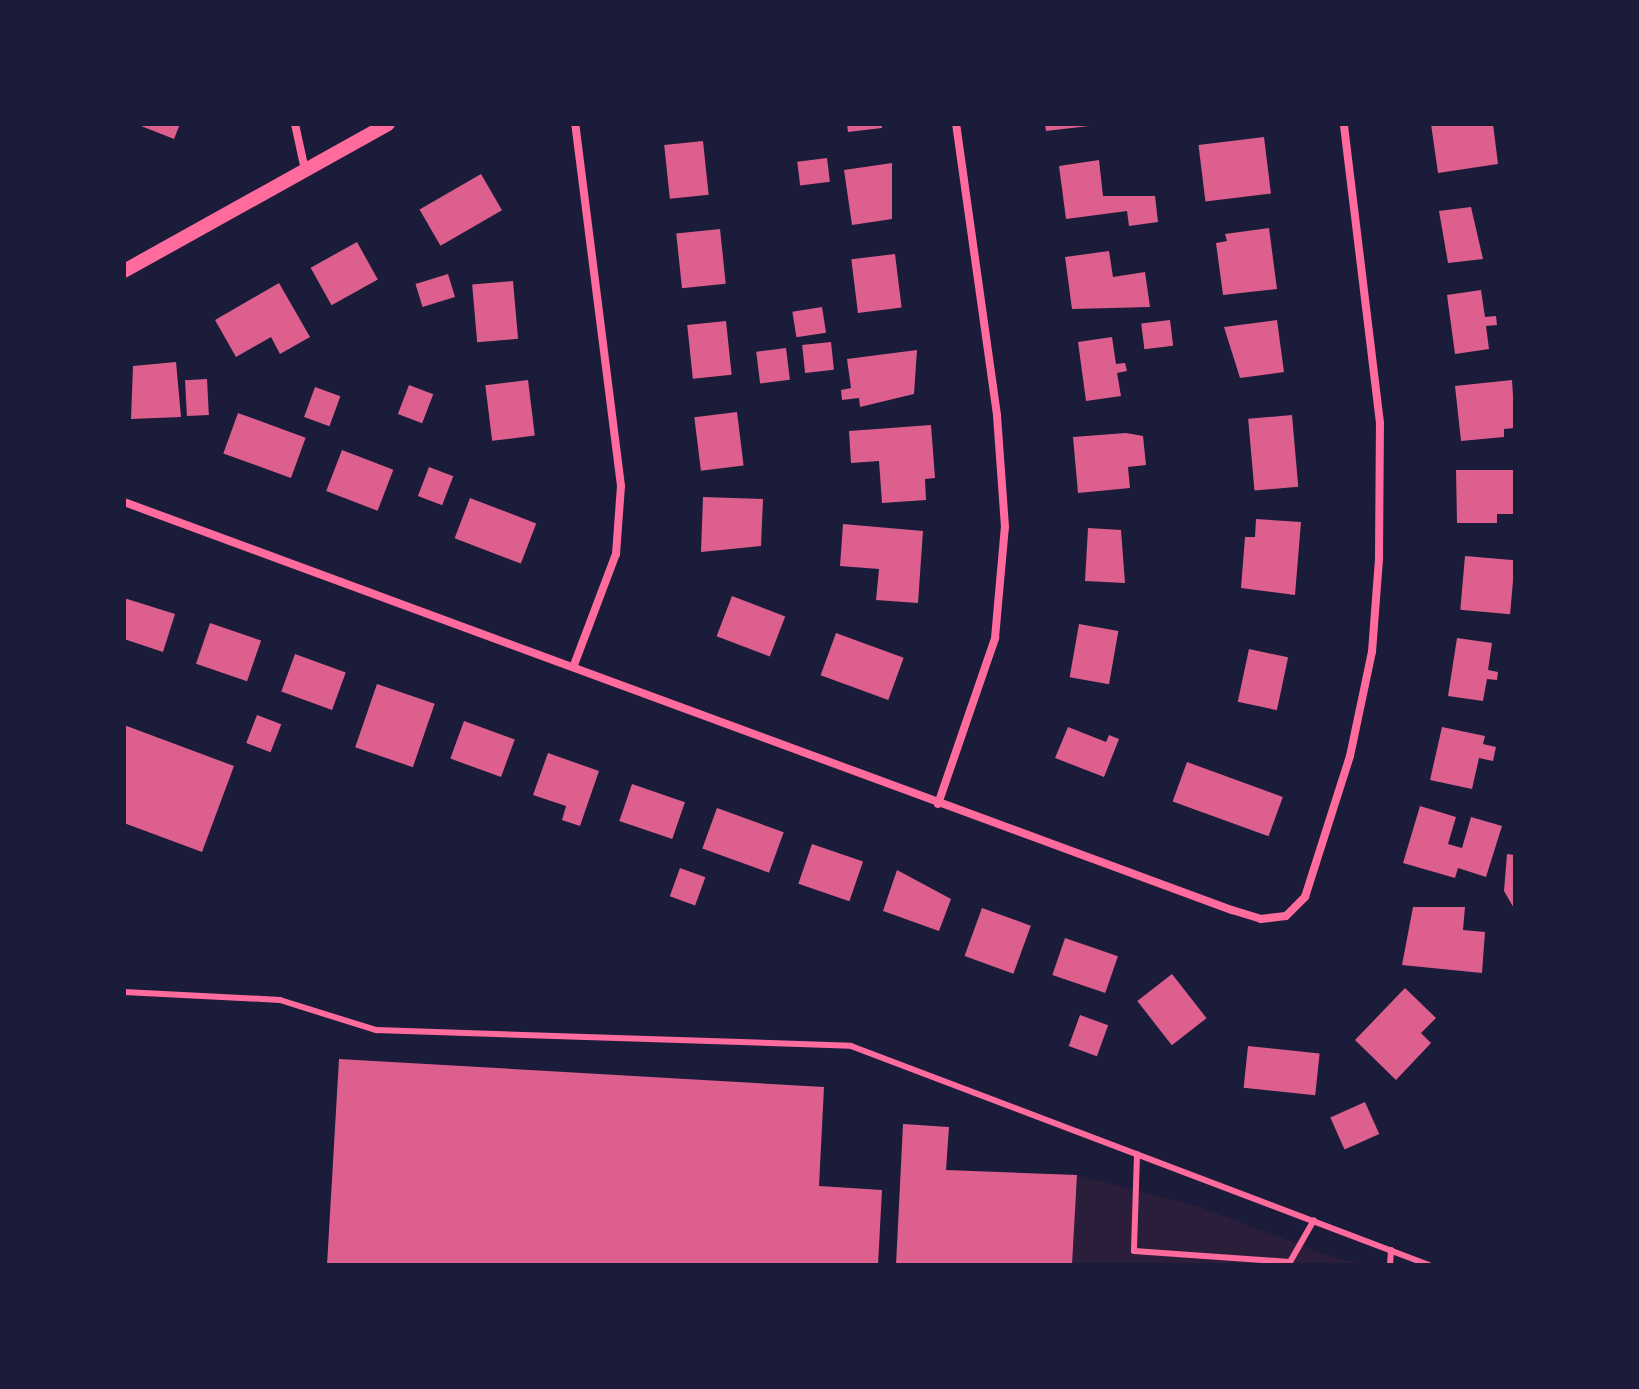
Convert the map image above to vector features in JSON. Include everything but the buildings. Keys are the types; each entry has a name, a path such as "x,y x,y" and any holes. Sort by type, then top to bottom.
{"street":[{"path":"295,124 305,170"},
{"path":"124,271 388,124"},
{"path":"574,665 616,554 621,486 575,124"},
{"path":"938,804 995,638 1005,527 997,415 956,124"},
{"path":"124,502 574,665 938,804 1261,919 1286,916 1305,897 1350,756 1372,652 1379,558 1380,423 1344,124"}],"lane":[{"path":"124,992 280,1000 376,1030 851,1046 1429,1265"},
{"path":"1137,1154 1134,1251 1290,1262 1314,1220"},
{"path":"1390,1265 1391,1250"}],"shaded area":[{"path":"1077,1175 1197,1206 1341,1260 1376,1265 1072,1265"}]}
